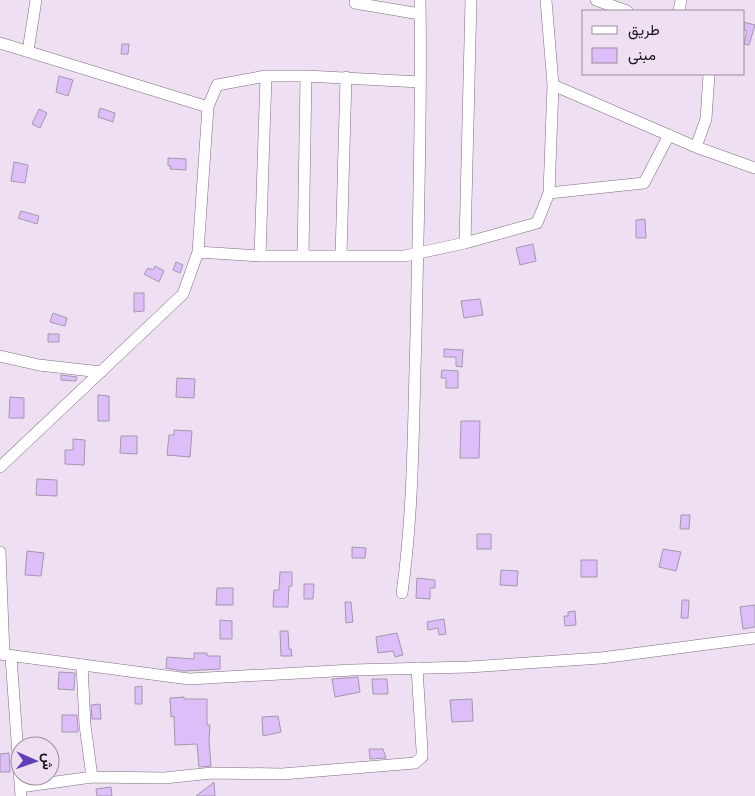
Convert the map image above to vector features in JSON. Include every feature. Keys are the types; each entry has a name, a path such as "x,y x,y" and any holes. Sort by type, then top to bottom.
{"street":[{"path":"28,51 36,0"},
{"path":"402,593 412,488 418,254 420,0"},
{"path":"465,242 471,0"},
{"path":"198,252 260,256 405,256 537,223 549,193 553,85 546,0"},
{"path":"596,0 624,10"},
{"path":"356,3 420,14"},
{"path":"0,44 208,107"},
{"path":"696,147 706,118 709,75"},
{"path":"0,467 183,294 198,252 208,107 217,85 266,76 346,77 420,82"},
{"path":"260,256 266,76"},
{"path":"303,256 306,76"},
{"path":"342,256 346,77"},
{"path":"553,85 696,147 755,168"},
{"path":"549,193 644,183 670,135"},
{"path":"0,356 39,365 101,372"},
{"path":"0,552 5,655 21,792 92,777 164,778 212,773 282,774 415,763 422,757 417,668"},
{"path":"5,655 189,679 469,667 601,658 755,638"},
{"path":"82,665 85,725 92,777"}],"building":[{"path":"745,22 755,25 749,45 745,44 747,31 745,30"},
{"path":"122,44 129,44 128,54 121,54"},
{"path":"59,76 73,80 68,96 56,92"},
{"path":"100,108 115,113 113,122 98,117"},
{"path":"39,109 47,113 40,128 32,124"},
{"path":"168,158 186,159 186,170 170,169 171,166 168,166"},
{"path":"14,162 28,165 25,183 11,181"},
{"path":"21,211 39,216 37,224 18,218"},
{"path":"645,219 646,238 636,238 636,220"},
{"path":"533,244 536,261 520,265 516,248"},
{"path":"176,262 183,265 180,273 173,270"},
{"path":"155,266 164,271 159,282 144,274 148,268 153,270"},
{"path":"134,293 144,293 144,311 134,312"},
{"path":"480,299 483,315 464,318 461,301"},
{"path":"53,313 67,318 65,326 50,322"},
{"path":"48,334 59,334 59,342 48,342"},
{"path":"444,349 463,350 462,367 456,366 456,357 444,357"},
{"path":"442,370 458,371 458,388 446,388 446,378 441,378"},
{"path":"61,375 77,377 76,381 61,380"},
{"path":"177,378 195,379 194,398 176,397"},
{"path":"98,395 109,396 109,421 98,421"},
{"path":"10,397 24,398 24,418 9,418"},
{"path":"461,421 480,421 479,458 460,458"},
{"path":"174,430 192,431 190,457 167,455 169,435 174,435"},
{"path":"121,436 137,436 137,454 120,453"},
{"path":"73,439 85,440 84,465 65,464 65,450 73,450"},
{"path":"37,479 57,480 57,496 36,495"},
{"path":"681,515 690,515 689,529 680,529"},
{"path":"477,534 491,534 491,549 477,549"},
{"path":"352,547 366,548 365,558 352,558"},
{"path":"663,549 681,552 676,571 659,567"},
{"path":"27,551 44,553 41,576 25,575"},
{"path":"581,560 597,560 597,577 581,577"},
{"path":"501,570 518,571 517,586 500,585"},
{"path":"280,572 292,572 292,586 289,586 288,607 273,607 274,590 279,590"},
{"path":"417,578 435,580 435,588 430,588 430,599 416,598"},
{"path":"304,584 314,584 313,599 304,599"},
{"path":"217,588 233,588 233,605 216,605"},
{"path":"682,600 689,600 688,618 681,618"},
{"path":"345,602 351,602 353,622 346,623"},
{"path":"755,605 755,627 743,629 740,607"},
{"path":"575,611 576,625 565,626 564,616 568,616 568,612"},
{"path":"444,619 446,634 439,635 438,628 428,630 427,622"},
{"path":"220,620 232,621 232,639 220,639"},
{"path":"280,631 288,631 289,649 291,649 292,656 281,656"},
{"path":"397,633 403,655 395,657 393,651 378,653 376,637"},
{"path":"194,653 220,656 220,669 183,671 166,668 167,657 194,659"},
{"path":"59,672 75,673 74,690 58,689"},
{"path":"358,677 360,692 335,697 332,679"},
{"path":"372,679 387,679 388,694 373,694"},
{"path":"142,686 142,704 135,704 135,687"},
{"path":"184,697 184,699 207,699 207,725 210,725 211,766 199,767 197,744 175,745 174,716 171,717 170,698"},
{"path":"472,699 473,721 452,722 450,700"},
{"path":"100,704 101,719 92,719 91,705"},
{"path":"62,715 77,715 78,732 62,732"},
{"path":"278,716 281,732 263,736 262,717"},
{"path":"369,749 383,749 386,758 370,759"},
{"path":"9,753 10,772 0,772 0,754"},
{"path":"213,783 215,796 196,796"},
{"path":"111,787 112,796 97,796 96,789"}]}
